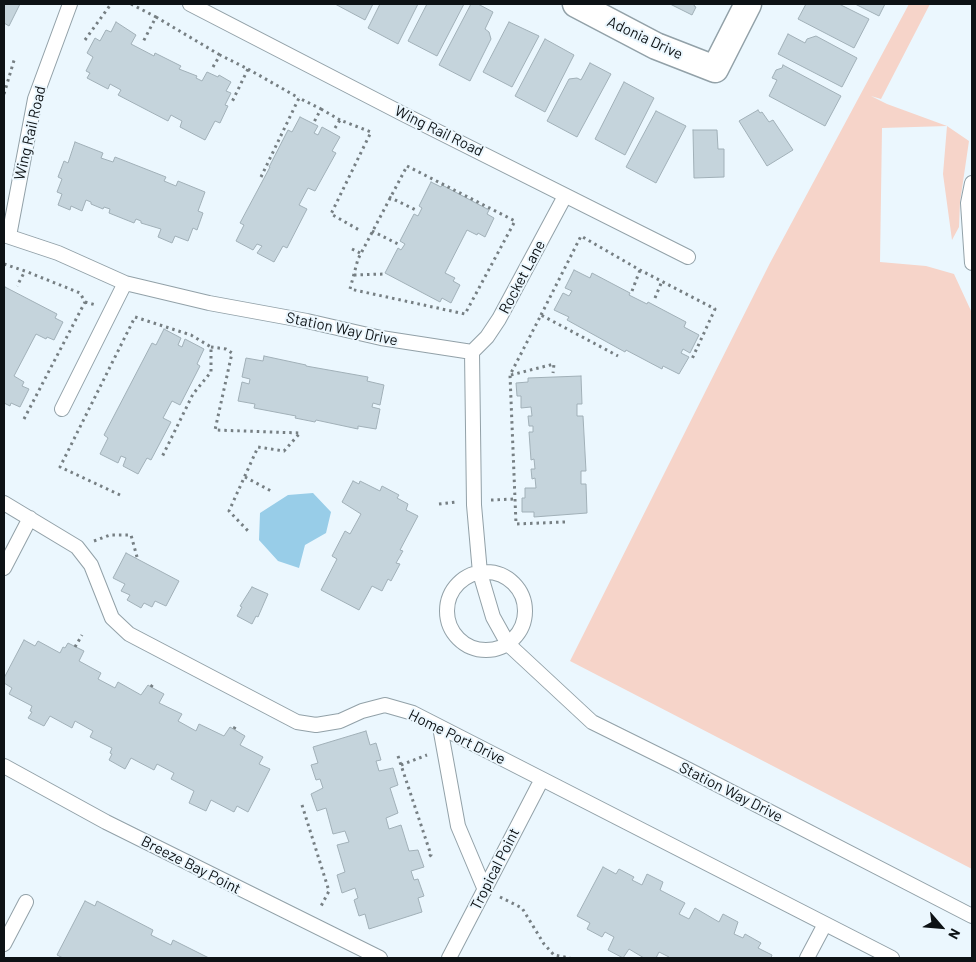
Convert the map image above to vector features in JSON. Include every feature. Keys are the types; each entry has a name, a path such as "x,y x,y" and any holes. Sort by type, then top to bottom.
{"street":[{"name":"Adonia Drive","path":"576,4 656,46 714,69 748,4"}],"lane":[{"name":"Wing Rail Road","path":"6,235 36,99 70,4"},
{"name":"Wing Rail Road","path":"190,4 405,115 492,157 564,196 688,257"},
{"path":"972,183 970,204 972,263"},
{"name":"Rocket Lane","path":"472,352 499,319 564,196"},
{"name":"Station Way Drive","path":"6,235 58,253 125,283 209,303 307,321 381,338 472,352 474,505 480,573 493,617 508,644 592,722 972,916"},
{"path":"62,409 125,283"},
{"name":"Home Port Drive","path":"4,502 77,547 91,565 112,618 129,634 297,722 316,725 340,721 362,711 385,705 413,713 892,958"},
{"path":"4,568 30,518"},
{"path":"480,573 498,574 513,582 523,597 525,614 520,631 508,644 495,650 482,650 468,646 458,638 450,626 447,612 456,586 467,577 480,573"},
{"path":"440,727 458,826 485,890"},
{"name":"Breeze Bay Point","path":"4,766 149,844 380,958"},
{"name":"Tropical Point","path":"449,958 542,779"},
{"path":"4,944 26,902"},
{"path":"807,958 825,924"}],"path":[{"path":"85,40 111,4"},
{"path":"131,4 340,120 371,132 331,214 361,231"},
{"path":"143,42 156,17"},
{"path":"213,67 220,55"},
{"path":"4,94 15,57"},
{"path":"232,102 248,69"},
{"path":"260,178 299,98"},
{"path":"313,124 321,109"},
{"path":"335,128 340,120"},
{"path":"407,166 515,221 465,314 350,289 360,254 372,231 407,166"},
{"path":"389,197 418,211"},
{"path":"372,231 400,245"},
{"path":"565,522 516,524 510,375 581,236 640,270 715,308 692,359"},
{"path":"352,249 360,254"},
{"path":"4,264 80,293 85,302 24,419"},
{"path":"632,290 640,270"},
{"path":"17,286 25,271"},
{"path":"354,275 385,274"},
{"path":"654,298 662,281"},
{"path":"541,315 618,356"},
{"path":"120,496 60,467 135,317 191,335 211,347 226,349 232,353 215,430 300,433 284,451 258,447 229,511 250,533"},
{"path":"162,457 192,394 211,372 211,347"},
{"path":"510,375 554,364 554,373"},
{"path":"245,477 273,492"},
{"path":"77,547 110,535 131,534 137,558"},
{"path":"75,647 82,635"},
{"path":"401,765 444,749"},
{"path":"398,756 431,855 428,857"},
{"path":"398,776 405,776"},
{"path":"302,805 329,891"},
{"path":"485,890 522,908 553,956 570,958"}],"shaded area":[{"path":"909,4 930,4 881,99 871,96 887,104 947,126 882,128 880,262 926,266 954,274 972,313 972,869 570,661 770,263"},
{"path":"947,126 969,141 960,202 959,227 952,240 943,174"}],"water":[{"path":"313,493 331,512 326,533 305,545 299,568 278,561 259,540 260,513 288,495"}],"building":[{"path":"4,4 20,4 9,26 4,23"},
{"path":"335,4 373,4 365,20"},
{"path":"380,4 418,4 398,44 368,28"},
{"path":"427,4 464,4 437,56 408,41"},
{"path":"471,4 478,4 493,12 485,29 489,32 491,39 470,81 439,65"},
{"path":"670,4 695,4 694,6 696,7 692,15"},
{"path":"806,4 839,4 869,19 854,48 798,19"},
{"path":"855,4 885,4 879,16"},
{"path":"116,22 136,35 131,44 154,56 155,53 181,66 179,69 197,76 196,78 202,81 207,72 218,77 219,75 231,82 226,91 231,93 225,105 228,106 220,123 215,121 205,140 180,127 182,121 171,115 168,121 118,95 121,90 110,84 108,89 87,78 90,73 86,71 93,57 87,53 95,38 100,41 106,30 111,32"},
{"path":"509,22 539,36 512,87 483,72"},
{"path":"788,34 805,43 807,39 816,36 857,58 842,87 778,54"},
{"path":"545,39 574,55 545,112 515,96"},
{"path":"590,63 611,74 577,137 547,121 569,79 577,78 581,80"},
{"path":"783,65 841,96 825,126 769,96 777,80 772,78 776,70 782,68"},
{"path":"624,82 654,98 625,155 595,139"},
{"path":"758,110 760,113 762,112 769,122 773,120 793,150 767,166 739,121"},
{"path":"656,111 686,126 656,183 626,167"},
{"path":"300,117 318,126 314,133 318,135 322,127 340,137 332,151 336,153 315,191 308,188 299,205 307,209 287,248 283,246 274,262 257,253 262,246 257,244 253,250 236,241 244,225 240,223 288,130 292,132"},
{"path":"693,130 717,130 718,149 724,149 724,177 694,178"},
{"path":"75,142 103,153 101,158 113,162 115,157 166,177 164,181 176,186 178,181 205,192 198,211 203,213 197,230 193,228 188,241 175,236 172,243 158,237 161,229 141,223 141,221 136,219 134,223 109,213 110,209 104,207 103,209 86,200 82,211 71,206 70,210 58,205 62,194 57,192 62,179 58,177 64,161 68,163"},
{"path":"431,182 441,187 442,185 489,210 487,214 494,218 485,237 467,230 445,273 455,278 453,281 460,285 451,303 442,298 440,302 385,273 398,248 401,250 405,244 400,241 414,214 418,216 422,208 419,206"},
{"path":"574,270 590,278 592,273 630,293 629,295 647,304 648,302 686,322 684,327 699,335 690,353 683,349 681,353 689,357 679,374 663,366 662,369 626,350 625,352 567,320 569,317 554,310 563,293 569,296 572,291 565,288"},
{"path":"5,287 57,314 55,318 63,322 54,340 47,337 46,339 36,334 14,376 24,382 22,386 29,389 20,407 11,403 10,406 4,403"},
{"path":"164,329 181,338 178,345 182,347 185,339 204,349 197,364 200,366 180,405 172,401 163,418 171,422 151,460 147,458 138,474 123,466 126,458 121,456 118,463 100,454 108,438 104,435 152,343 156,345"},
{"path":"264,356 368,377 367,381 384,385 380,405 373,403 372,407 380,409 376,429 358,426 358,429 316,420 315,422 295,418 296,416 254,408 255,404 238,401 242,382 249,384 250,379 242,377 246,358 263,361"},
{"path":"581,376 582,404 577,404 577,416 583,416 586,471 581,471 581,484 586,484 587,513 534,517 534,512 522,512 522,498 525,498 525,488 536,488 535,478 532,479 531,469 535,469 534,459 531,460 529,432 533,432 533,426 529,426 528,416 532,416 531,407 521,408 521,396 517,396 516,383 528,382 528,378"},
{"path":"353,481 359,484 360,481 380,491 382,486 399,495 397,498 408,504 406,510 418,516 400,550 403,551 396,563 400,564 391,581 388,579 382,591 372,586 359,610 321,590 337,559 332,556 345,531 350,534 361,514 342,502"},
{"path":"126,553 179,581 166,606 155,601 152,607 144,603 141,608 127,600 130,595 121,591 125,584 113,578"},
{"path":"252,587 268,594 258,617 256,616 252,624 237,616 242,607 240,606"},
{"path":"24,640 35,646 38,641 60,653 68,643 84,651 79,661 101,673 98,679 115,688 118,682 141,695 148,685 164,694 159,703 182,714 178,721 196,731 199,724 224,736 230,727 245,736 240,745 263,757 259,764 270,769 248,812 237,806 234,812 211,800 206,811 189,803 194,791 171,779 174,773 157,764 154,770 131,758 125,769 109,760 112,748 90,737 93,731 75,721 72,728 50,716 44,726 28,718 32,712 30,711 32,706 9,694 12,688 4,683 4,678"},
{"path":"366,731 370,745 376,743 381,760 376,761 379,771 393,768 398,785 390,788 398,813 386,818 389,829 401,825 409,851 418,850 424,867 411,871 414,880 418,879 424,896 418,898 422,912 369,929 365,914 359,916 354,900 358,898 355,888 342,893 337,875 345,872 337,845 349,842 345,831 333,834 326,808 317,811 311,794 323,788 320,779 316,780 311,765 318,763 313,747"},
{"path":"603,867 616,874 619,869 634,877 632,880 642,885 647,874 663,882 660,890 685,903 679,914 689,919 695,908 719,922 723,914 738,922 734,934 743,938 745,934 761,943 758,948 772,955 771,958 668,958 659,952 656,958 644,958 629,949 623,958 608,950 614,937 605,932 602,937 587,929 590,923 577,916"},
{"path":"85,901 95,906 97,901 153,930 151,935 171,945 173,940 209,958 63,958 57,955"}]}
